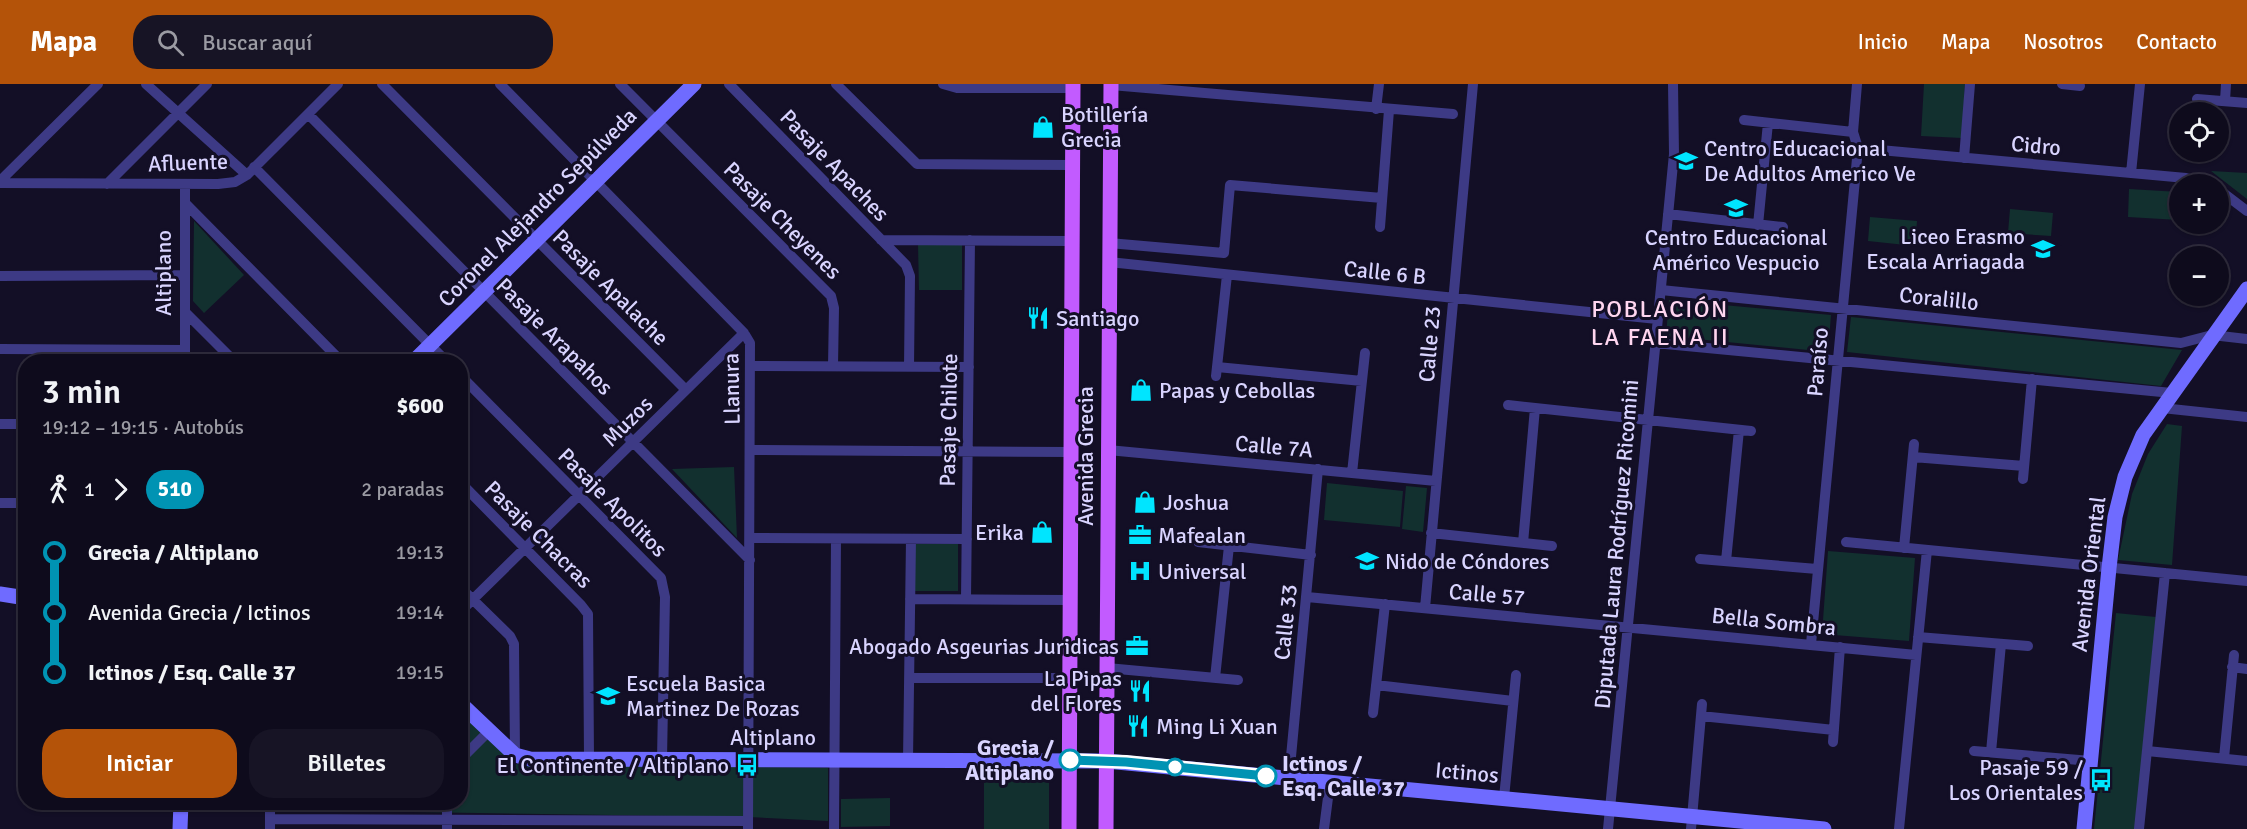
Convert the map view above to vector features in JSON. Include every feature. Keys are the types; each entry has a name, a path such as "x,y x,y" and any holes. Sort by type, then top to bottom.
{"main road":[{"name":"Avenida Grecia","path":"1106,829 1111,85"},
{"name":"Avenida Grecia","path":"1069,829 1073,86"}],"street":[{"path":"0,182 98,84"},
{"path":"146,84 250,171 439,354"},
{"path":"106,184 207,84"},
{"name":"Afluente","path":"0,182 226,184 250,171 338,84"},
{"name":"Pasaje Apalache","path":"382,84 686,390"},
{"name":"Llanura","path":"500,84 744,333 750,343 748,825"},
{"name":"Pasaje Cheyenes","path":"620,84 831,296 834,308 833,366"},
{"name":"Coronel Alejandro Sepúlveda","path":"421,354 694,84"},
{"name":"Pasaje Apaches","path":"729,84 881,240 1071,241"},
{"path":"836,84 917,164 1072,165"},
{"path":"943,84 957,88 1073,86"},
{"path":"1376,109 1379,84"},
{"name":"Calle 23","path":"1425,608 1473,84"},
{"name":"Diputada Laura Rodríguez Ricomini","path":"1608,829 1668,214 1674,135 1673,84"},
{"name":"Paraíso","path":"1811,644 1836,360 1858,148 1852,132 1857,84"},
{"path":"1964,158 1970,84"},
{"path":"2062,84 2080,86"},
{"path":"2131,172 2140,84"},
{"path":"2225,101 2226,84"},
{"path":"1111,85 1453,114"},
{"path":"2197,99 2247,103"},
{"path":"1380,227 1389,110"},
{"name":"Pasaje Arapahos","path":"308,114 750,560"},
{"path":"1744,120 1852,132"},
{"path":"1758,225 1768,123"},
{"name":"Cidro","path":"1858,148 2169,176"},
{"name":"Altiplano","path":"185,184 185,354"},
{"path":"1109,243 1224,253 1230,185 1382,198"},
{"path":"2229,197 2247,211"},
{"path":"186,204 334,354"},
{"path":"1668,214 1783,227"},
{"path":"881,240 906,265 909,272 909,367"},
{"name":"Pasaje Chilote","path":"966,600 970,240"},
{"name":"Calle 6 B","path":"1109,262 1658,319"},
{"path":"0,276 185,275"},
{"path":"1227,275 1216,372 1362,381"},
{"name":"Avenida Oriental","path":"2084,829 2109,568 2115,517 2125,477 2137,446 2212,335 2247,289"},
{"name":"Coralillo","path":"1661,290 2181,343 2212,335"},
{"path":"185,312 227,354"},
{"name":"Muzos","path":"468,605 744,333"},
{"path":"2212,335 2247,339"},
{"path":"1655,343 2172,393"},
{"path":"0,350 123,354"},
{"path":"1352,473 1365,353"},
{"path":"751,366 969,367"},
{"path":"2023,480 2032,379"},
{"name":"Pasaje Apolitos","path":"468,383 657,573 663,584 665,597 662,759"},
{"path":"1508,405 1745,431 1726,561"},
{"path":"1522,543 1535,408"},
{"path":"2162,408 2247,417"},
{"path":"0,424 18,424"},
{"path":"1904,548 1914,444"},
{"path":"750,450 1070,452"},
{"name":"Calle 7A","path":"1108,450 1436,481"},
{"path":"1913,457 2024,466"},
{"name":"Calle 33","path":"1289,778 1318,470"},
{"name":"Pasaje Chacras","path":"468,490 581,605 588,615 589,759"},
{"path":"0,503 18,503"},
{"path":"1431,533 1552,546"},
{"path":"750,538 967,539"},
{"path":"834,829 836,538"},
{"path":"908,760 911,539"},
{"path":"1198,542 1311,555"},
{"path":"1846,542 2247,581"},
{"path":"1215,678 1229,546"},
{"path":"1899,829 1927,550"},
{"path":"1700,559 1817,570"},
{"path":"2139,829 2165,573"},
{"path":"0,594 18,597"},
{"path":"468,595 510,636 514,644 515,755"},
{"name":"Calle 57","path":"1307,597 1627,627"},
{"path":"910,599 1070,600"},
{"path":"1373,713 1385,604"},
{"name":"Bella Sombra","path":"1627,627 1916,655"},
{"path":"1918,637 2028,646"},
{"path":"1991,752 2001,644"},
{"path":"1833,742 1840,647"},
{"path":"2224,758 2234,655"},
{"path":"2232,667 2247,669"},
{"path":"1107,668 1238,680"},
{"path":"1504,798 1516,675"},
{"path":"909,678 1070,678"},
{"path":"1376,685 1514,701"},
{"path":"1692,823 1702,710 1834,730"},
{"path":"468,711 515,755"},
{"path":"468,752 488,732"},
{"path":"1974,750 2091,761"},
{"path":"2147,751 2247,761"},
{"name":"Altiplano","path":"515,755 530,759 1106,761"},
{"name":"Ictinos","path":"1106,761 1610,808 1692,823 1824,829"},
{"path":"1324,829 1329,782"},
{"path":"180,829 181,810"},
{"path":"270,824 748,825"}],"green space":[{"path":"1924,84 1965,84 1962,138 1921,136"},
{"path":"2211,171 2247,173 2247,199 2229,185 2229,174 2215,174"},
{"path":"2129,189 2169,191 2169,219 2128,217"},
{"path":"2010,209 2053,213 2051,236 2008,233"},
{"path":"1870,217 1917,221 1915,246 1868,241"},
{"path":"194,221 244,275 204,313 193,301"},
{"path":"918,244 962,244 962,290 919,290"},
{"path":"1669,300 1831,315 1828,352 1666,336"},
{"path":"1851,317 2182,350 2161,386 1847,352"},
{"path":"2167,424 2182,426 2172,565 2118,560 2132,494 2148,454"},
{"path":"734,467 737,538 672,469"},
{"path":"1327,483 1403,491 1400,527 1324,520"},
{"path":"1406,486 1427,488 1423,532 1402,529"},
{"path":"915,544 958,544 958,591 915,591"},
{"path":"1828,551 1915,558 1909,641 1822,634"},
{"path":"2116,613 2156,617 2135,829 2094,829"},
{"path":"468,717 514,764 828,768 828,821 749,817 279,810 468,810"},
{"path":"984,766 1049,767 1049,829 984,829"},
{"path":"890,798 890,826 841,827 841,799"}],"bus line":[{"name":"510","path":"1070,760 1126,762 1266,776"}],"place":[{"name":"Botillería Grecia","path":"1043,127"},
{"name":"Centro Educacional De Adultos Americo Ve","path":"1686,161"},
{"name":"Centro Educacional Américo Vespucio","path":"1736,208"},
{"name":"Liceo Erasmo Escala Arriagada","path":"2043,249"},
{"name":"Santiago","path":"1038,318"},
{"name":"Papas y Cebollas","path":"1141,390"},
{"name":"Joshua","path":"1145,502"},
{"name":"Erika","path":"1042,532"},
{"name":"Mafealan","path":"1140,535"},
{"name":"Nido de Cóndores","path":"1367,561"},
{"name":"Universal","path":"1140,571"},
{"name":"Abogado Asgeurias Juridicas","path":"1137,646"},
{"name":"La Pipas del Flores","path":"1140,691"},
{"name":"Escuela Basica Martinez De Rozas","path":"608,696"},
{"name":"Ming Li Xuan","path":"1138,726"},
{"name":"Grecia / Altiplano","path":"1070,760"},
{"name":"El Continente / Altiplano","path":"747,765"},
{"name":"Ictinos / Esq. Calle 37","path":"1266,776"},
{"name":"Pasaje 59 / Los Orientales","path":"2101,780"}],"district":[{"name":"POBLACIÓN LA FAENA II","path":"1660,323"}]}
